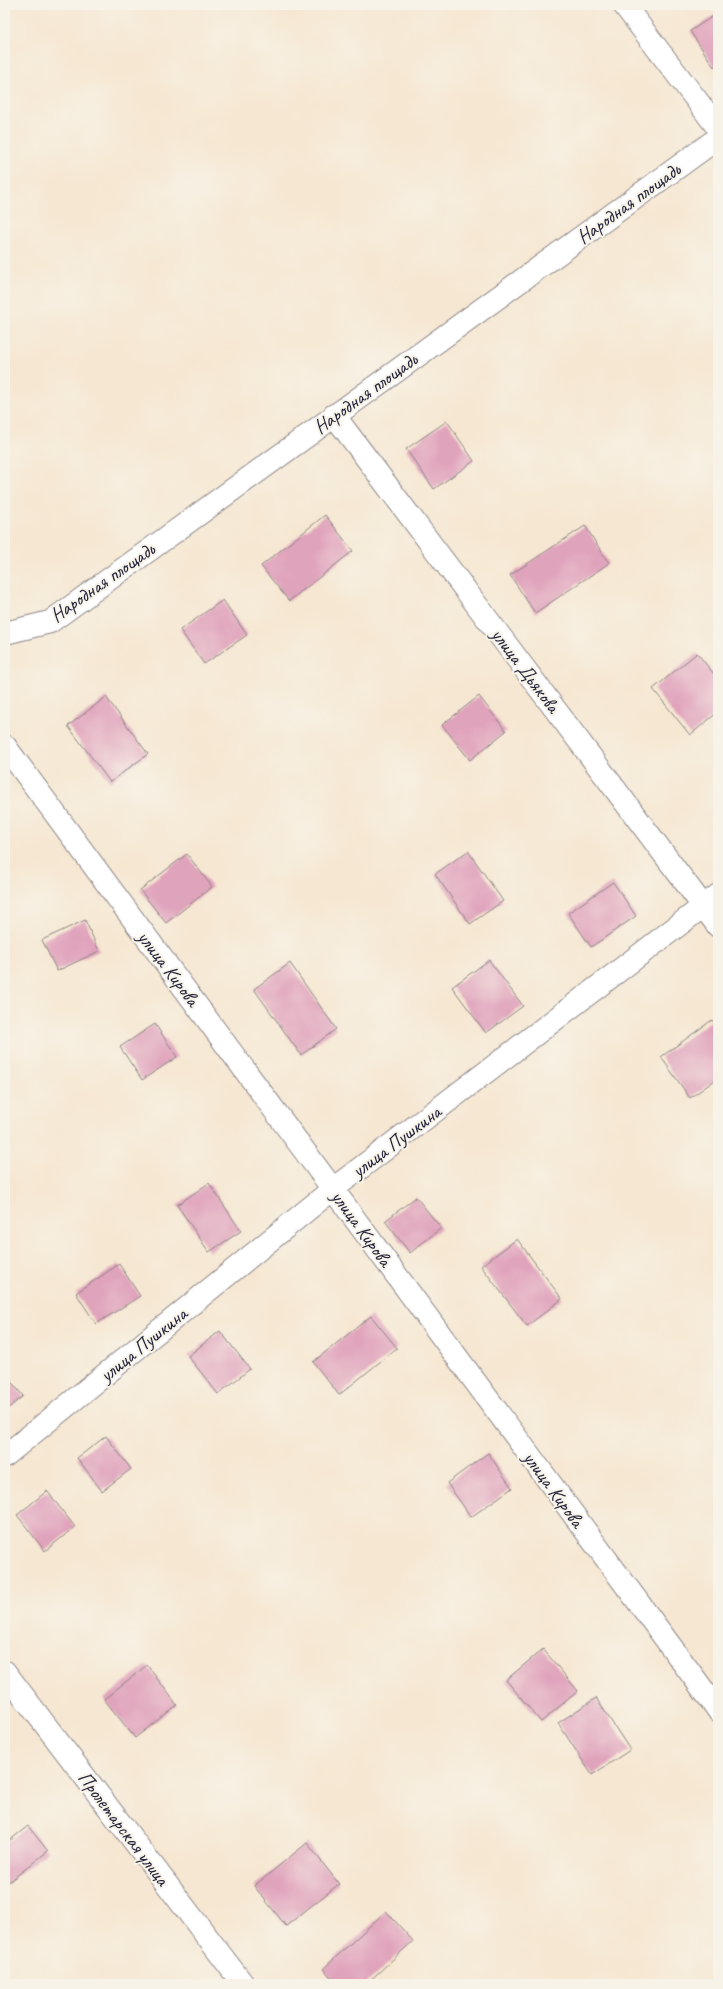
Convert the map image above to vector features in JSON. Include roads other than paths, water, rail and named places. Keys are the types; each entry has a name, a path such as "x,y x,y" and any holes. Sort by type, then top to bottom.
{"street":[{"path":"624,5 718,128"},
{"name":"Народная площадь","path":"5,633 50,622 718,138"},
{"name":"улица Дьякова","path":"334,415 711,900 718,926"},
{"name":"улица Кирова","path":"5,746 718,1710"},
{"name":"улица Пушкина","path":"5,1456 333,1189 711,900"},
{"name":"Пролетарская улица","path":"5,1672 243,1984"}]}
